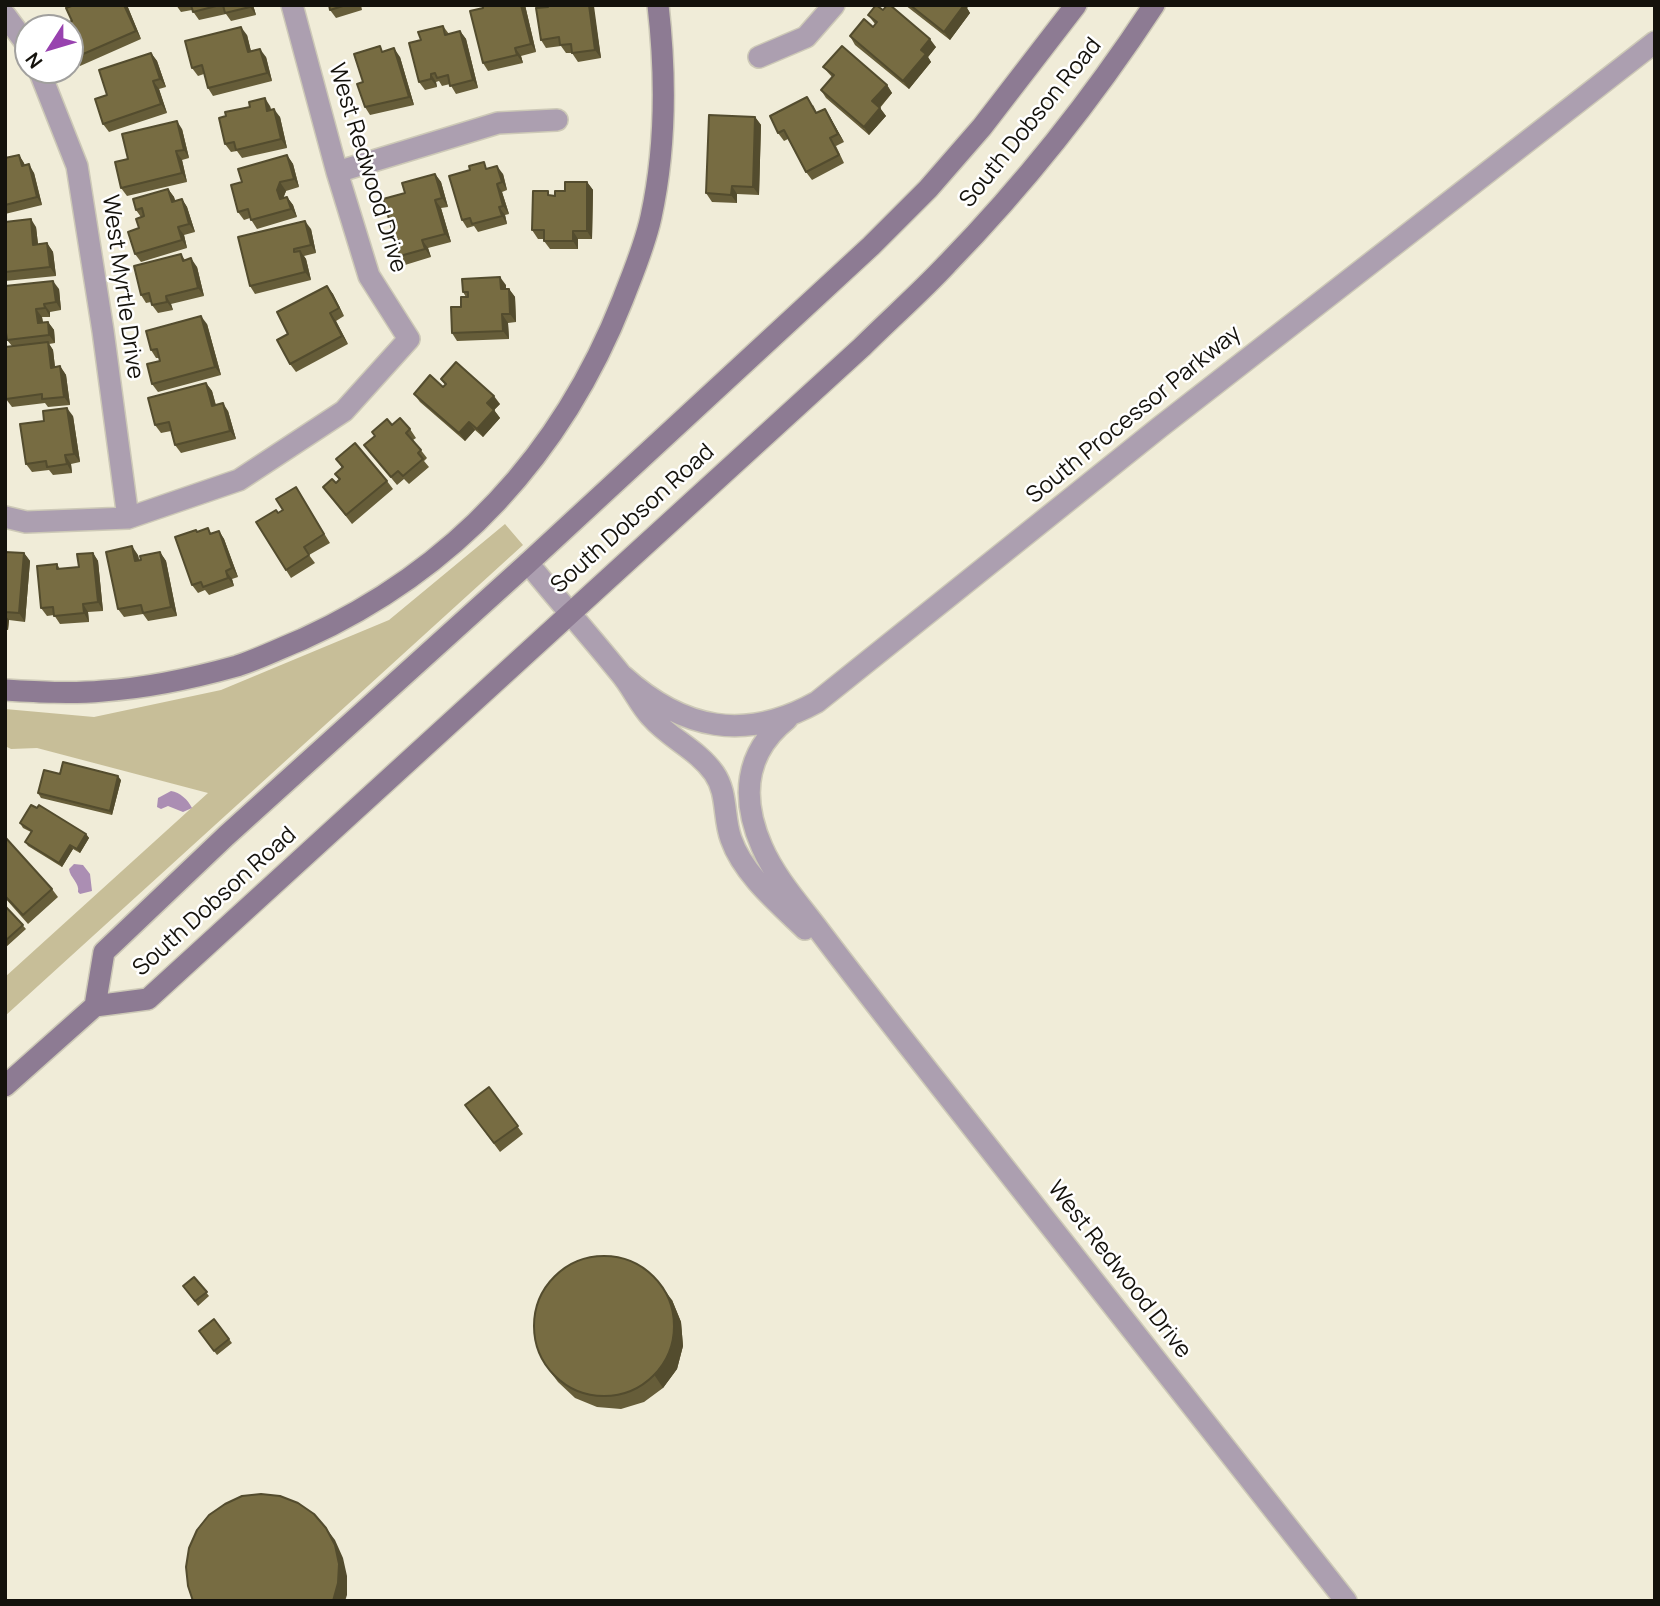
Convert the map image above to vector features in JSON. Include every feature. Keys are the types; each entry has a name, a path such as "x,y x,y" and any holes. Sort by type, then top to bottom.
{"main road":[{"path":"5,690 104,691 147,685 239,665 281,649 327,628 420,570 455,543 513,484 560,423 583,386 615,319 651,219 659,174 664,81 658,5"},
{"name":"South Dobson Road","path":"1076,5 1034,62 929,188 814,300 226,836 104,952 95,1006 148,999 862,346 946,265 1002,204 1102,81 1154,5"},
{"path":"5,1086 95,1006"}],"street":[{"name":"West Redwood Drive","path":"128,518 239,480 344,411 409,339 369,276 337,172 292,5"},
{"path":"759,57 806,37 834,5"},
{"name":"South Processor Parkway","path":"623,676 671,712 701,721 741,727 789,717 831,693 1160,427 1655,42"},
{"name":"West Myrtle Drive","path":"45,84 77,166 128,518"},
{"path":"337,172 498,123 557,120"},
{"path":"5,517 26,522 128,518"},
{"name":"West Redwood Drive","path":"528,563 623,676 659,726 698,753 718,779 732,840 739,857 750,871 798,922 850,971"},
{"name":"West Redwood Drive","path":"789,717 772,732 755,757 748,784 757,833 769,860 850,971 1346,1601"}],"shaded area":[{"path":"505,524 523,545 5,1016 5,977 208,793 37,748 11,749 5,746 5,709 94,717 221,690 389,620"},
{"path":"171,791 183,797 192,808 183,812 168,806 161,809 157,807 158,798"},
{"path":"74,864 83,865 90,874 92,891 80,894 78,892 78,886 69,869"}],"building":[{"path":"74,5 124,5 136,31 84,54 84,14 69,14 66,8"},
{"path":"191,5 220,5 193,12"},
{"path":"223,5 250,5 250,7 225,13"},
{"path":"329,5 346,5 330,10"},
{"path":"483,5 521,5 531,44 515,48 517,55 483,63 470,11 483,8"},
{"path":"547,5 589,5 595,50 572,53 571,44 560,45 559,37 541,40 536,8 548,7"},
{"path":"876,5 883,10 890,5 930,39 921,50 926,54 903,81 850,36 864,19 873,27 877,22 868,15"},
{"path":"910,5 964,5 944,32"},
{"path":"443,26 445,35 460,31 473,80 450,86 448,75 437,78 435,73 431,74 431,79 419,82 409,43 421,40 418,32"},
{"path":"241,27 248,52 260,49 267,73 208,88 202,65 192,68 185,41"},
{"path":"380,46 382,52 394,48 409,97 365,107 357,84 363,82 354,54"},
{"path":"842,46 887,85 872,101 880,108 864,127 821,90 834,75 823,67"},
{"path":"151,53 160,79 153,81 161,104 103,124 95,99 107,95 99,70"},
{"path":"807,97 816,113 825,109 838,134 830,138 839,155 806,172 784,130 778,133 770,116"},
{"path":"265,98 267,111 274,109 281,139 236,150 234,142 225,144 219,118 226,116 225,112 250,107 249,102"},
{"path":"709,115 755,117 753,187 732,186 731,195 706,193"},
{"path":"177,121 184,150 176,151 182,173 121,188 115,162 128,159 122,134"},
{"path":"19,155 22,166 29,164 37,197 5,205 5,158"},
{"path":"287,155 294,179 280,182 277,190 280,199 287,197 291,209 251,220 248,209 238,212 231,185 242,182 238,169"},
{"path":"484,162 486,169 497,166 502,182 497,184 503,206 499,207 502,216 472,224 470,218 462,220 449,176 470,170 469,166"},
{"path":"435,174 442,198 435,200 445,234 422,240 425,249 400,256 383,199 405,193 402,183"},
{"path":"565,182 587,182 587,231 573,231 573,241 544,241 544,230 532,230 533,191 548,191 548,195 555,196 555,191 565,191"},
{"path":"168,189 172,202 182,199 189,224 178,227 182,240 135,254 128,232 139,228 136,219 144,216 142,208 136,210 133,199"},
{"path":"31,219 33,245 47,243 50,267 5,272 5,222"},
{"path":"305,221 311,245 294,249 294,252 300,251 305,272 250,286 238,237"},
{"path":"181,254 183,261 191,258 198,288 166,296 167,302 152,305 149,293 141,295 134,266"},
{"path":"500,277 501,289 509,289 510,314 502,314 503,331 452,333 451,307 461,307 461,297 468,297 468,292 463,292 462,279"},
{"path":"53,281 56,302 36,309 38,323 48,322 49,335 7,340 5,286"},
{"path":"327,286 339,308 330,313 342,336 290,364 277,340 288,334 277,312"},
{"path":"201,316 215,367 152,384 147,364 160,361 157,349 151,350 146,331"},
{"path":"48,342 51,368 60,366 64,397 42,399 42,394 6,399 5,347"},
{"path":"456,362 494,396 487,403 494,410 477,429 469,422 459,433 414,394 430,375 443,387 446,384 441,379"},
{"path":"206,383 212,406 223,403 230,431 175,445 169,422 155,425 148,398"},
{"path":"67,408 74,454 65,455 67,464 47,467 46,461 26,464 20,424 44,421 43,411"},
{"path":"400,418 410,429 406,433 421,450 418,453 423,459 403,476 398,471 391,477 364,445 375,436 372,432 387,419 392,425"},
{"path":"355,443 387,481 346,515 323,487 332,479 336,483 340,479 335,474 343,467 336,459"},
{"path":"296,487 324,534 304,547 309,555 286,570 256,522 276,510 278,513 283,510 276,499"},
{"path":"208,528 210,534 219,531 232,568 226,571 228,578 203,587 201,582 192,585 175,537"},
{"path":"132,546 135,561 141,560 140,556 160,552 171,607 143,613 141,605 118,609 106,552"},
{"path":"5,552 24,553 19,613 5,612"},
{"path":"93,553 98,602 83,604 84,613 54,616 53,607 41,608 37,566 57,564 57,569 79,567 77,554"},
{"path":"63,762 118,776 110,811 38,793 44,770 60,774"},
{"path":"31,805 37,808 39,805 86,834 77,849 70,845 59,863 25,842 32,831 20,823"},
{"path":"5,837 52,889 23,915 5,896"},
{"path":"5,906 23,925 5,941"},
{"path":"489,1087 518,1126 494,1143 465,1105"},
{"path":"604,1256 631,1261 653,1277 669,1299 674,1326 669,1353 653,1375 631,1391 604,1396 577,1391 555,1375 539,1353 534,1326 539,1299 555,1277 577,1261"},
{"path":"194,1277 207,1292 195,1301 183,1286"},
{"path":"214,1319 229,1339 214,1351 199,1331"},
{"path":"242,1496 280,1496 298,1503 314,1514 326,1528 335,1545 339,1564 333,1601 193,1601 186,1567 189,1548 197,1530 209,1515 225,1504"}]}
